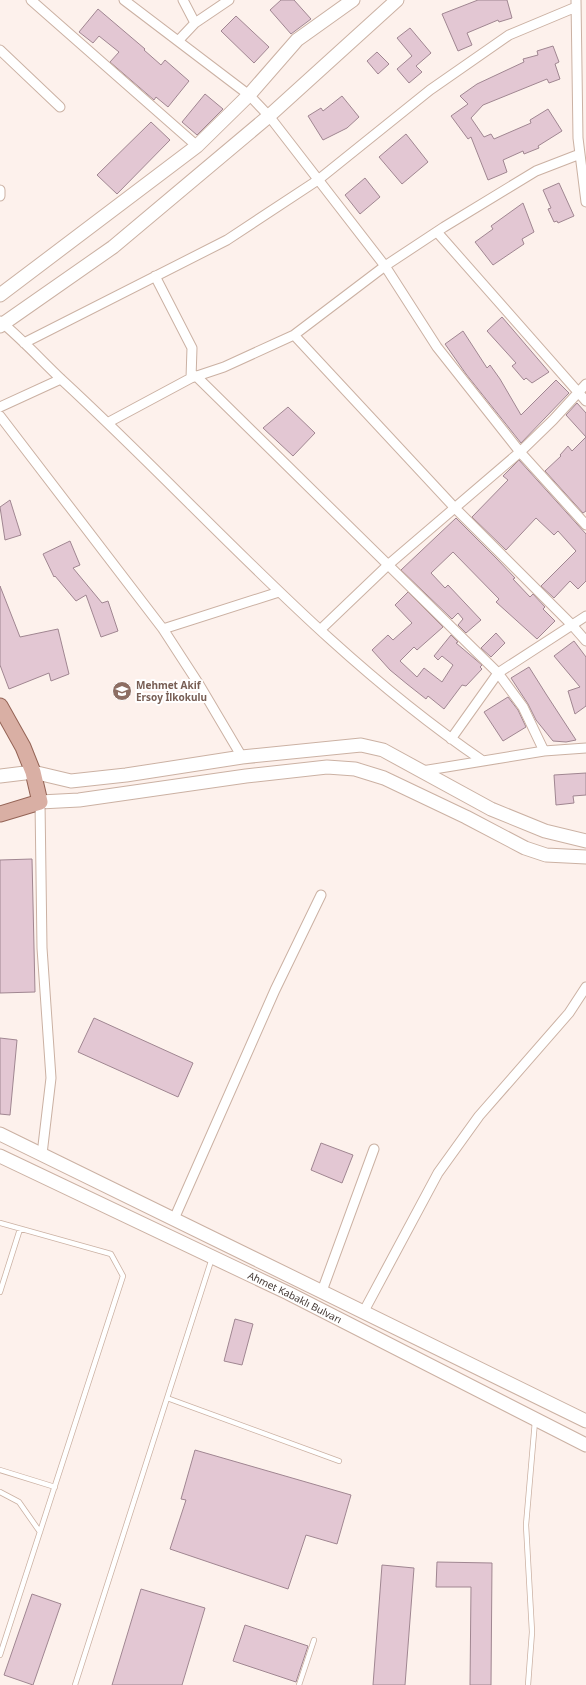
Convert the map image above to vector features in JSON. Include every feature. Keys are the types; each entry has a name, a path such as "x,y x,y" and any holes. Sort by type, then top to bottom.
{"main road":[{"path":"0,706 23,747 33,772 40,802 0,814"}],"street":[{"path":"31,0 197,146"},
{"path":"124,0 249,94 269,116 385,266 437,347 520,452 586,525"},
{"path":"183,0 195,22"},
{"path":"178,41 195,22 229,0"},
{"path":"0,295 197,146 249,94 297,40 353,0"},
{"path":"397,0 269,116 113,247 1,323 109,422 198,513 351,659 451,739 484,761"},
{"path":"24,343 227,240 318,180 430,90 509,35 576,3 582,104 580,154 586,202"},
{"path":"0,50 60,107"},
{"path":"109,422 194,377 224,368 294,335 385,266 437,232 536,171 580,154"},
{"path":"0,190 0,196"},
{"path":"437,232 586,400"},
{"path":"155,276 192,348 194,377 498,673 523,706 544,751"},
{"path":"294,335 454,507 572,625 586,642"},
{"path":"0,407 61,379"},
{"path":"320,630 454,507 520,452 553,420 586,384"},
{"path":"0,416 163,629 200,686 242,757"},
{"path":"163,629 280,592"},
{"path":"451,739 498,673 586,616"},
{"path":"0,776 33,772 71,780 126,775 242,757 360,745 383,750 491,809 545,831 586,841"},
{"path":"422,771 544,751 586,748"},
{"path":"42,1154 51,1078 42,948 40,802 79,800 246,776 320,768 355,769 384,778 466,817 525,848 546,855 586,857"},
{"path":"174,1219 275,990 321,895"},
{"path":"364,1311 438,1173 479,1116 569,1013 586,986"},
{"name":"Ahmet Kabaklı Bulvarı","path":"0,1134 586,1421"},
{"path":"322,1291 374,1149"},
{"name":"Ahmet Kabaklı Bulvarı","path":"0,1156 299,1299 586,1445"}],"lane":[{"path":"0,1223 111,1254 123,1276 0,1655"},
{"path":"0,1292 20,1229"},
{"path":"75,1685 212,1258"},
{"path":"167,1398 339,1461"},
{"path":"528,1685 532,1632 526,1525 535,1420"},
{"path":"0,1470 55,1487"},
{"path":"0,1492 19,1502 40,1532"},
{"path":"299,1685 314,1640"}],"building":[{"path":"281,0 294,0 311,19 291,34 270,10"},
{"path":"478,0 507,0 512,18 499,22 498,20 467,33 472,45 458,51 442,14"},
{"path":"98,9 145,49 144,50 161,65 165,60 189,81 168,107 156,97 154,100 110,62 119,52 99,36 93,43 79,32"},
{"path":"236,16 269,47 254,63 221,31"},
{"path":"410,28 431,53 416,66 422,72 409,83 397,69 412,56 397,38"},
{"path":"553,46 559,62 555,64 560,79 549,83 547,79 483,105 471,118 484,137 491,134 494,139 531,123 530,120 548,109 562,131 538,146 539,148 524,154 523,151 503,160 507,172 488,180 471,137 468,139 451,116 468,104 460,96 477,84 524,62 523,59 538,55 537,51"},
{"path":"377,52 389,64 378,74 367,61"},
{"path":"205,94 223,109 197,135 182,122"},
{"path":"342,96 359,117 347,128 323,140 308,116 321,108 323,111"},
{"path":"151,122 170,140 117,194 97,175"},
{"path":"406,134 428,162 402,184 379,157"},
{"path":"365,178 380,197 360,214 345,195"},
{"path":"559,183 574,216 558,223 557,221 554,222 548,209 551,208 543,190"},
{"path":"523,203 534,232 522,239 524,244 493,265 475,242 493,229 491,226"},
{"path":"502,317 549,372 532,383 526,378 524,380 512,366 516,363 487,331"},
{"path":"463,331 487,368 490,365 500,379 521,415 556,380 569,393 521,443 466,374 445,344"},
{"path":"577,403 586,413 586,437 566,415"},
{"path":"288,407 315,433 293,456 263,428"},
{"path":"586,437 586,511 583,513 545,471 561,456 560,455 568,446 572,451"},
{"path":"519,460 586,534 586,581 578,589 570,581 554,598 541,586 576,551 558,531 554,535 536,518 506,550 472,517 508,480 503,476"},
{"path":"10,500 21,535 5,540 0,507"},
{"path":"456,518 515,578 513,579 530,597 533,594 545,607 543,609 555,621 537,639 496,602 499,599 453,552 431,573 445,588 448,585 481,620 466,633 458,625 463,619 458,613 452,619 401,570"},
{"path":"70,541 80,565 73,568 102,603 108,601 118,631 101,637 86,595 76,601 55,576 54,577 43,554"},
{"path":"0,586 20,637 58,629 69,674 51,681 49,673 9,689 0,665"},
{"path":"408,592 443,627 417,650 414,647 400,661 417,677 424,668 442,682 453,665 442,656 438,660 434,656 451,635 458,642 456,643 482,665 480,667 482,669 466,686 462,685 444,709 428,696 426,699 407,684 390,670 372,650 388,635 393,640 412,623 395,605"},
{"path":"496,633 505,643 491,657 481,648"},
{"path":"574,641 586,657 586,706 575,714 568,691 580,687 554,656"},
{"path":"529,667 576,740 566,742 553,741 536,720 528,704 511,678"},
{"path":"508,697 518,710 526,727 503,741 484,712"},
{"path":"586,773 586,795 573,796 574,803 556,805 554,775"},
{"path":"32,859 35,992 0,993 0,860"},
{"path":"94,1018 193,1063 178,1097 78,1052"},
{"path":"0,1038 17,1040 10,1115 0,1114"},
{"path":"321,1143 353,1155 342,1183 311,1170"},
{"path":"235,1319 253,1324 242,1365 224,1361"},
{"path":"195,1450 351,1495 337,1544 306,1535 288,1589 170,1549 186,1500 181,1499"},
{"path":"437,1562 492,1563 491,1685 470,1685 471,1587 436,1587"},
{"path":"382,1565 414,1568 405,1685 373,1685"},
{"path":"141,1589 205,1608 182,1685 112,1685"},
{"path":"32,1594 61,1604 33,1685 4,1675"},
{"path":"245,1625 308,1646 296,1682 233,1661"}],"place":[{"name":"Mehmet Akif Ersoy İlkokulu","path":"122,691"}]}
